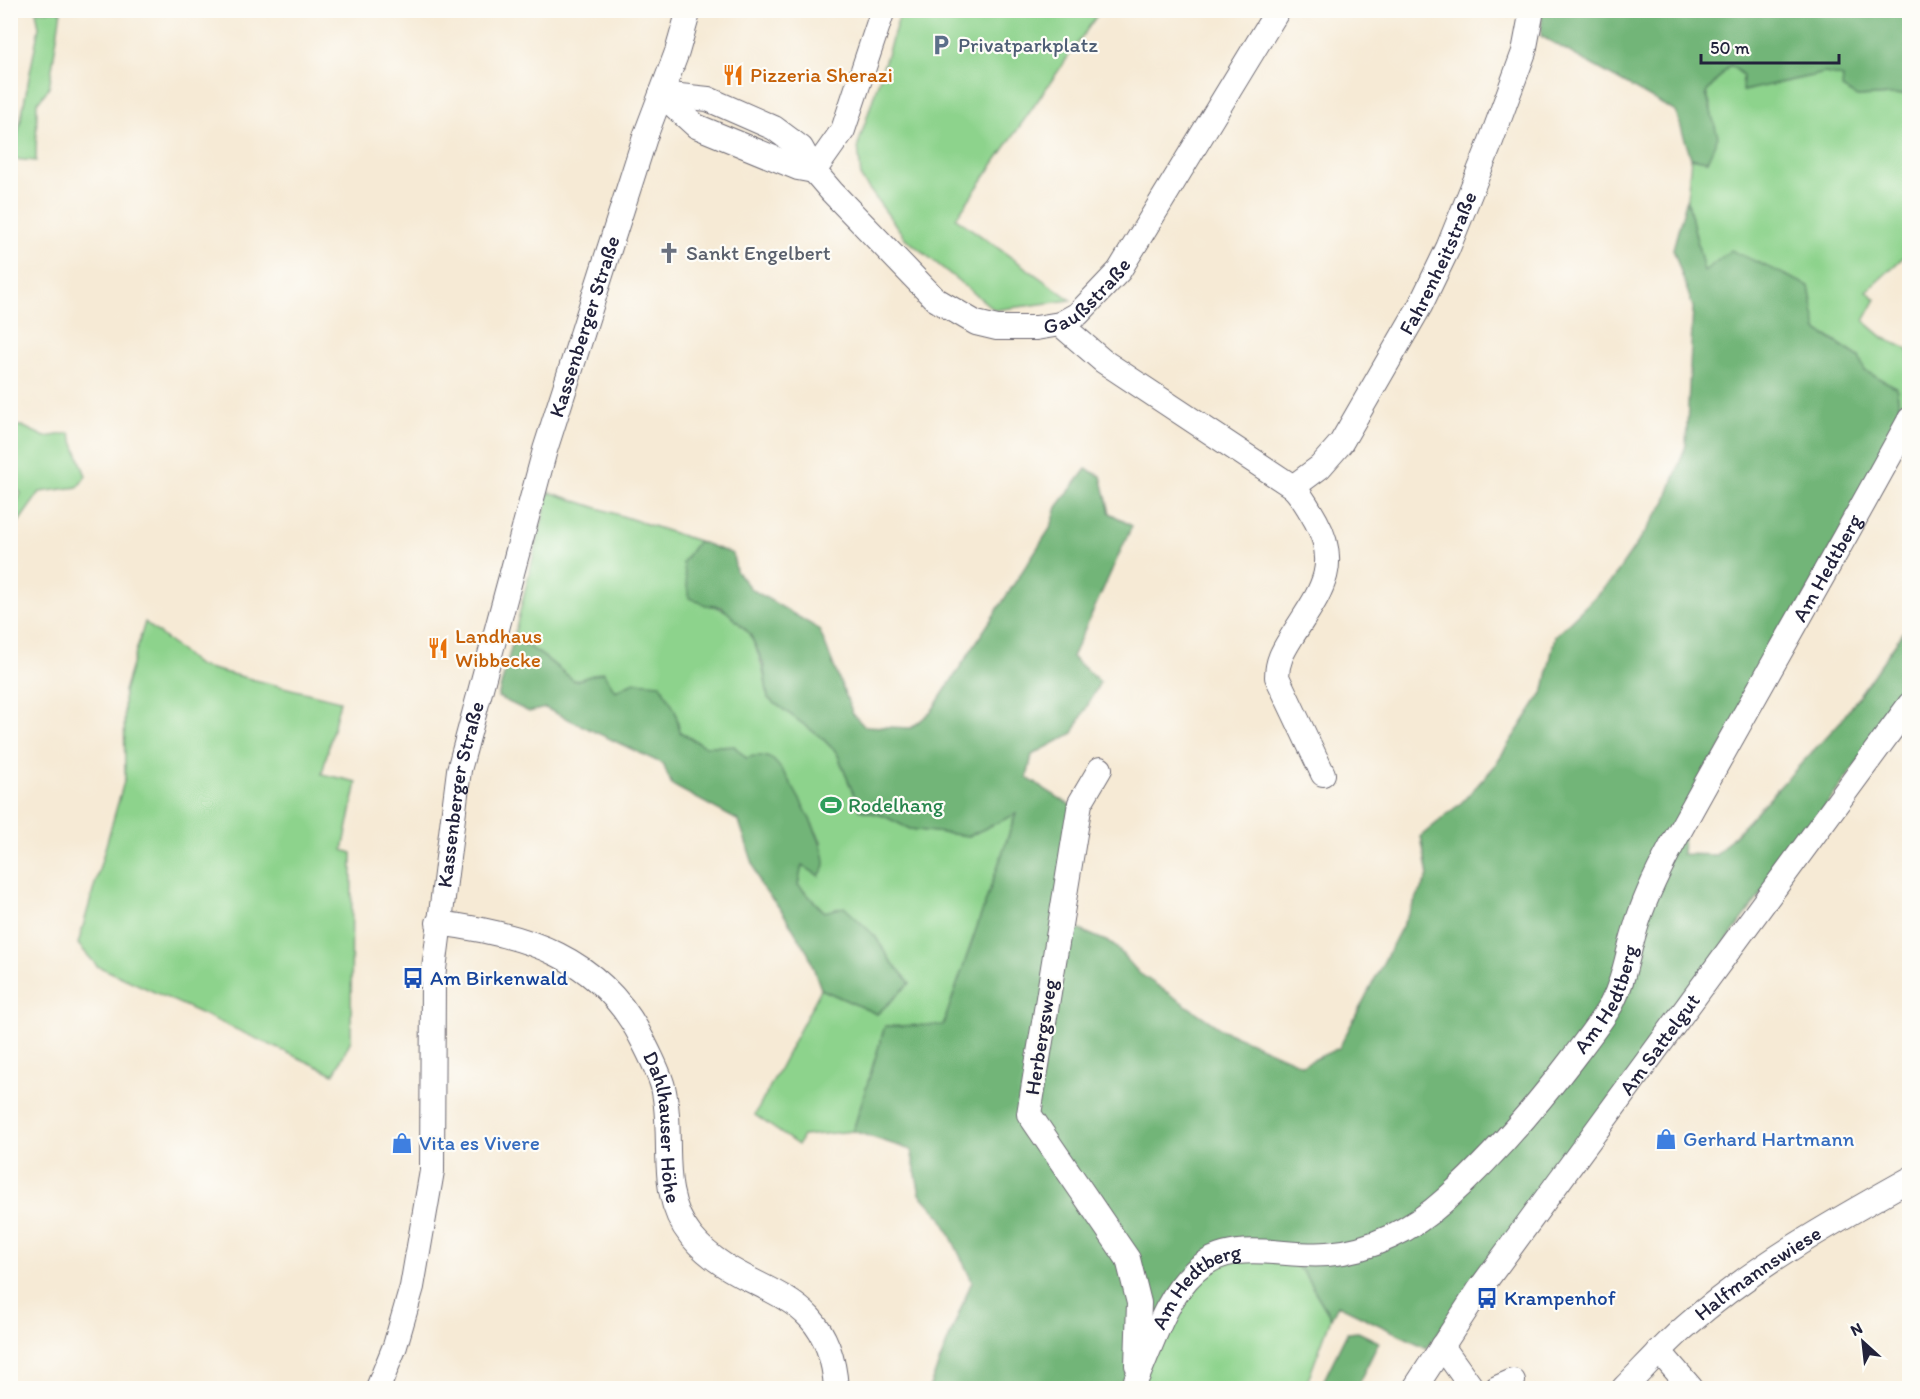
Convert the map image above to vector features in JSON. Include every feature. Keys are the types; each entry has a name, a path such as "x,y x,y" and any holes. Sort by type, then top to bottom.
{"street":[{"name":"Kassenberger Straße","path":"378,1389 395,1346 412,1287 432,1171 433,977 459,770 545,450 689,10"},
{"path":"814,171 843,130 883,10"},
{"name":"Gaußstraße","path":"660,94 708,99 774,128 801,148 814,171 918,283 958,315 976,323 997,328 1036,328 1060,324 1086,308 1119,271 1278,10"},
{"name":"Fahrenheitstraße","path":"1293,487 1320,466 1341,443 1420,306 1448,248 1488,149 1524,52 1532,10"},
{"path":"1060,324 1103,361 1293,487 1320,528 1328,548 1324,578 1317,595 1279,659 1277,677 1323,774"},
{"name":"Am Hedtberg","path":"1135,1384 1176,1296 1187,1280 1203,1265 1220,1254 1240,1250 1279,1255 1331,1254 1376,1244 1395,1234 1443,1202 1520,1123 1560,1076 1611,1005 1625,974 1635,928 1670,849 1910,419"},
{"name":"Am Sattelgut","path":"1415,1389 1492,1271 1910,704"},
{"name":"Herbergsweg","path":"1100,769 1080,803 1029,1114 1128,1259 1139,1303 1135,1384"},
{"name":"Dahlhauser Höhe","path":"438,923 520,938 557,952 575,962 619,1002 635,1025 663,1087 668,1184 680,1218 702,1247 728,1266 791,1301 806,1313 831,1350 836,1389"},
{"name":"Halfmannswiese","path":"1624,1389 1659,1351 1712,1304 1753,1274 1833,1222 1910,1179"},
{"path":"1442,1346 1472,1389"},
{"path":"1659,1351 1690,1389"}],"green space":[{"path":"36,11 61,11 49,88 37,103 36,161 13,159 39,27"},
{"path":"901,11 1100,11 956,218 1071,300 995,310 905,238 861,178 858,145"},
{"path":"1542,11 1909,11 1909,94 1857,97 1842,88 1843,77 1825,73 1742,91 1743,75 1730,65 1706,93 1718,137 1707,161 1691,158 1676,112 1541,36"},
{"path":"1730,65 1743,75 1743,91 1825,73 1844,77 1857,97 1909,94 1909,252 1867,291 1876,299 1864,321 1884,338 1909,350 1909,408 1902,421 1896,387 1865,371 1859,357 1827,336 1704,272 1687,198 1691,158 1707,161 1711,107 1706,93"},
{"path":"1687,198 1704,271 1731,250 1809,286 1817,330 1859,357 1865,371 1896,387 1902,421 1686,811 1682,854 1716,855 1841,721 1909,624 1909,693 1427,1348 1338,1305 1331,1318 1304,1273 1277,1249 1215,1250 1130,1381 1128,1388 929,1388 972,1281 942,1218 920,1194 911,1150 853,1131 885,1026 943,1025 1016,814 969,836 910,829 884,816 860,810 837,753 822,738 768,698 763,663 750,634 722,607 706,605 689,598 683,562 698,541 733,554 736,571 751,589 819,629 853,714 864,726 911,728 931,712 1051,527 1057,507 1086,469 1101,476 1110,513 1132,526 1072,657 1100,682 1073,733 1032,755 1027,778 1083,813 1061,922 1113,944 1139,973 1221,1029 1302,1065 1339,1048 1428,876 1421,836 1462,802 1493,768 1544,690 1555,636 1612,580 1665,503 1686,445 1693,307 1673,249"},
{"path":"11,426 22,426 45,437 70,433 86,476 78,487 40,492 11,533 11,514 21,493 11,485"},
{"path":"549,492 698,541 683,562 706,605 734,616 744,627 758,653 768,698 822,738 837,753 860,810 884,816 910,829 969,836 1016,813 943,1026 885,1026 853,1131 803,1136 798,1145 755,1115 821,989 877,1014 910,983 890,960 875,936 825,912 798,885 802,864 822,843 800,800 773,760 746,758 734,746 704,746 679,732 675,710 634,682 615,691 603,672 575,681 538,653 513,640"},
{"path":"145,622 199,666 340,701 322,774 357,782 343,850 352,853 351,1040 334,1074 97,966 78,944 125,778 124,691"},
{"path":"513,640 538,653 575,681 603,672 615,691 634,682 660,684 675,710 680,732 704,746 734,746 746,758 760,756 773,760 788,779 805,809 824,854 825,866 819,876 802,865 798,885 824,912 844,907 875,936 890,960 910,983 877,1014 821,989 808,953 782,911 760,885 739,821 672,785 663,764 545,708 529,712 498,697"},
{"path":"1277,1249 1304,1273 1331,1318 1305,1388 1128,1388 1186,1273"},
{"path":"1358,1332 1379,1342 1356,1388 1320,1388 1347,1333"}],"place":[{"name":"Privatparkplatz","path":"941,45"},
{"name":"Pizzeria Sherazi","path":"733,75"},
{"name":"Sankt Engelbert","path":"669,253"},
{"name":"Landhaus Wibbecke","path":"438,648"},
{"name":"Rodelhang","path":"831,805"},
{"name":"Am Birkenwald","path":"413,978"},
{"name":"Gerhard Hartmann","path":"1666,1139"},
{"name":"Vita es Vivere","path":"402,1143"},
{"name":"Krampenhof","path":"1487,1298"}]}
